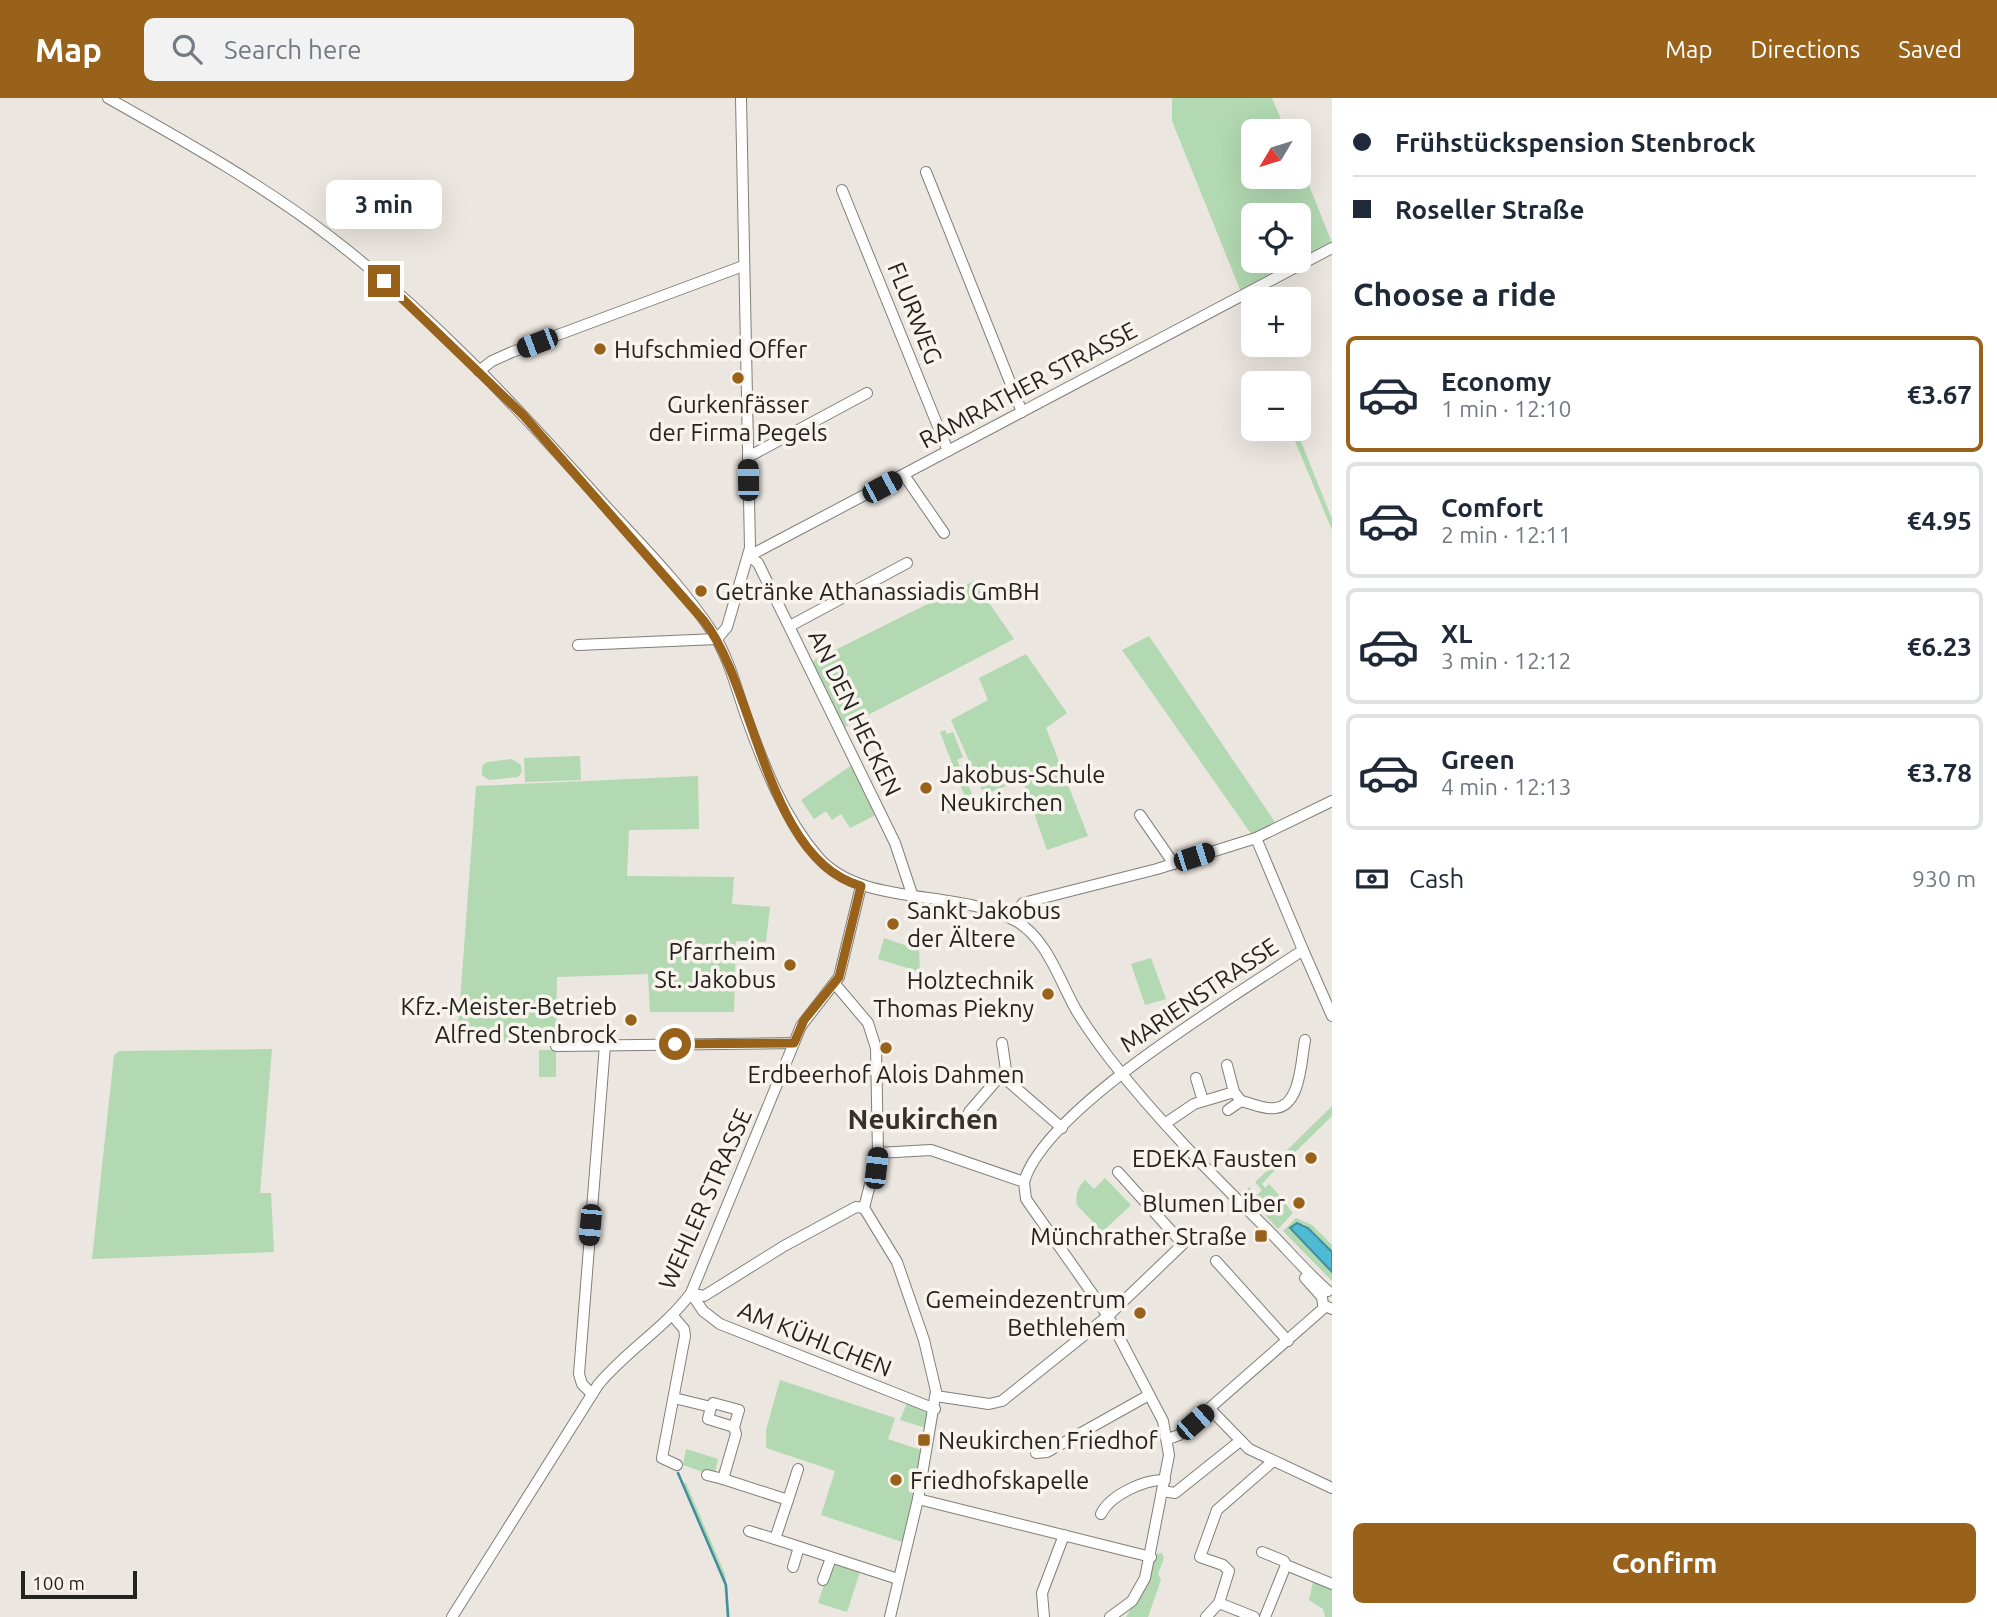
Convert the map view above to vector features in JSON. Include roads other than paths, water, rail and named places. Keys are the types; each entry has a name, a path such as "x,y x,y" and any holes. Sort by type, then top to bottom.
{"street":[{"path":"108,98 232,169 323,231 384,281 479,371 636,541 717,639 765,766 787,813 825,865 843,879 861,886 912,894 1012,919 1025,927 1039,944 1082,1020 1121,1073 1328,1299 1288,1341 1179,1436 1168,1439"},
{"path":"578,645 717,639 726,630 749,556 741,98"},
{"path":"926,172 1022,412"},
{"name":"FLURWEG","path":"842,190 948,451"},
{"name":"RAMRATHER STRASSE","path":"749,556 1332,248"},
{"path":"479,371 492,361 512,352 743,266"},
{"path":"748,457 867,393"},
{"path":"904,475 944,533"},
{"name":"AN DEN HECKEN","path":"749,556 758,563 895,843 912,894"},
{"path":"790,626 907,563"},
{"path":"1012,919 1017,909 1025,903 1174,864 1256,838 1332,801"},
{"path":"1140,815 1174,864"},
{"name":"MARIENSTRASSE","path":"1024,1182 1037,1152 1121,1073 1303,950 1256,838"},
{"path":"861,886 849,942 835,984 866,1020 874,1035 878,1153 864,1208 898,1265 928,1355 936,1396 918,1499 890,1617"},
{"path":"1303,950 1332,1017"},
{"name":"WEHLER STRASSE","path":"452,1617 592,1394 616,1363 672,1315 691,1293 804,1020 835,984"},
{"path":"1166,1124 1203,1101 1238,1096 1271,1109 1289,1102 1294,1092 1305,1040"},
{"path":"556,1045 794,1043"},
{"path":"969,1112 1006,1070 1002,1043"},
{"path":"592,1394 581,1382 579,1374 605,1045"},
{"path":"1227,1065 1238,1096"},
{"path":"1000,1075 1062,1128"},
{"path":"1196,1077 1203,1101"},
{"path":"1228,1110 1238,1096"},
{"path":"878,1153 931,1150 1024,1182 1026,1199 1108,1316 1149,1395 1168,1439 1164,1486 1151,1557 1138,1593 1116,1616"},
{"path":"936,1396 989,1404 999,1402 1108,1316 1183,1244 1118,1172"},
{"path":"691,1293 704,1296 784,1246 856,1207 864,1208"},
{"path":"1216,1261 1288,1341"},
{"name":"AM KÜHLCHEN","path":"691,1293 703,1311 717,1322 934,1409"},
{"path":"672,1315 685,1334 662,1458 677,1465"},
{"path":"1036,1453 1047,1452 1149,1395"},
{"path":"674,1398 711,1408"},
{"path":"723,1479 736,1434 734,1427 739,1410 713,1403 708,1419 734,1427"},
{"path":"1210,1409 1240,1441 1272,1462 1332,1488"},
{"path":"1101,1514 1107,1505 1139,1485 1164,1486 1175,1493 1240,1441"},
{"path":"1206,1617 1219,1603 1229,1574 1228,1568 1197,1558 1217,1510 1272,1462"},
{"path":"775,1539 798,1469"},
{"path":"707,1475 788,1500"},
{"path":"918,1499 1151,1557"},
{"path":"749,1531 898,1579"},
{"path":"1044,1617 1042,1593 1064,1535"},
{"path":"793,1567 799,1547"},
{"path":"1262,1552 1332,1584"},
{"path":"823,1580 831,1558"},
{"path":"1265,1617 1286,1565"},
{"path":"1219,1603 1254,1617"}],"water":[{"path":"1297,1223 1308,1228 1332,1252 1332,1272 1290,1228"}],"waterway":[{"path":"678,1473 726,1585 728,1617"}],"place":[{"name":"Hufschmied Offer","path":"600,349"},
{"name":"Gurkenfässer der Firma Pegels","path":"738,378"},
{"name":"Getränke Athanassiadis GmBH","path":"701,591"},
{"name":"Jakobus-Schule Neukirchen","path":"926,788"},
{"name":"Sankt Jakobus der Ältere","path":"893,924"},
{"name":"Pfarrheim St. Jakobus","path":"790,965"},
{"name":"Holztechnik Thomas Piekny","path":"1048,994"},
{"name":"Kfz.-Meister-Betrieb Alfred Stenbrock","path":"631,1020"},
{"name":"Erdbeerhof Alois Dahmen","path":"886,1048"},
{"name":"EDEKA Fausten","path":"1311,1158"},
{"name":"Blumen Liber","path":"1299,1203"},
{"name":"Münchrather Straße","path":"1261,1236"},
{"name":"Gemeindezentrum Bethlehem","path":"1140,1313"},
{"name":"Neukirchen Friedhof","path":"924,1440"},
{"name":"Friedhofskapelle","path":"896,1480"}],"district":[{"name":"Neukirchen","path":"923,1118"}]}
